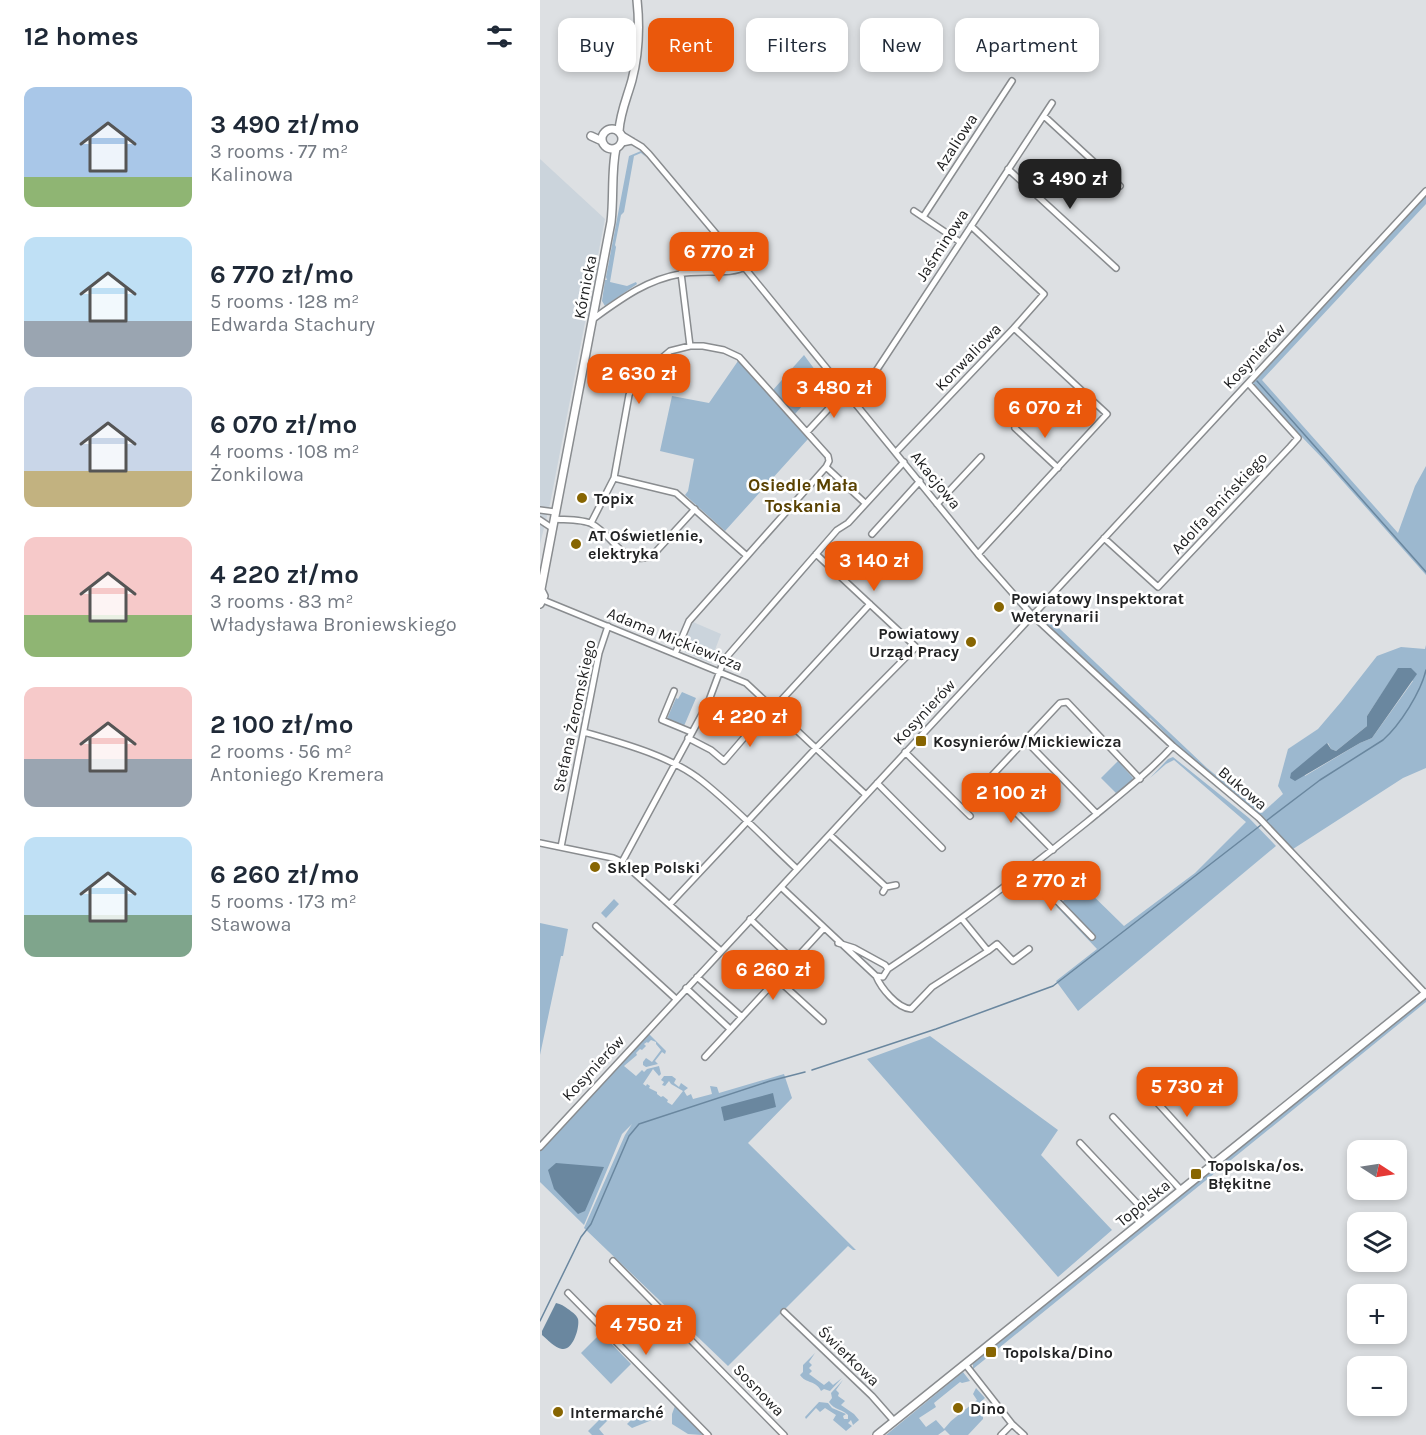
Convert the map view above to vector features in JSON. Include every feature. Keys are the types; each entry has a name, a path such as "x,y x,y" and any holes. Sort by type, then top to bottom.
{"street":[{"path":"617,141 620,116 639,45 637,0"},
{"name":"Azaliowa","path":"923,217 1012,81"},
{"name":"Jaśminowa","path":"855,403 1052,103"},
{"path":"605,135 620,116"},
{"path":"1044,116 1120,186"},
{"path":"605,135 617,141"},
{"path":"605,135 617,141"},
{"name":"Akacjowa","path":"617,141 634,141 649,154 978,554 1032,615"},
{"name":"Kórnicka","path":"541,602 546,558 611,222 613,162 617,141"},
{"path":"1008,169 1116,268"},
{"name":"Kosynierów","path":"540,1147 1426,190"},
{"path":"914,211 960,242"},
{"path":"971,225 1044,294 1014,328"},
{"path":"593,319 625,296 655,279 699,271 732,272 744,267"},
{"path":"681,273 690,346"},
{"name":"Konwaliowa","path":"896,452 1014,328 1107,414 978,554"},
{"path":"591,523 614,478 629,395 637,379 670,351 690,346 713,347 739,357 828,456 829,461 826,467 688,621 675,654"},
{"name":"Adolfa Bnińskiego","path":"1104,537 1158,587 1173,573 1298,438 1248,383"},
{"path":"807,432 845,391"},
{"path":"1015,428 1058,468"},
{"path":"937,504 981,457"},
{"path":"622,862 708,703 724,660 837,530 848,523 904,462"},
{"path":"826,467 865,503"},
{"path":"614,478 676,493 747,556"},
{"path":"872,534 920,481"},
{"path":"540,510 591,523 627,555 642,560 651,558 695,509"},
{"path":"540,520 552,528"},
{"path":"670,904 816,748 916,647 816,554"},
{"name":"Kórnicka","path":"540,569 546,558"},
{"name":"Adama Mickiewicza","path":"541,602 608,626 746,683 866,795"},
{"path":"774,708 870,604"},
{"name":"Bukowa","path":"1032,615 1173,746 1259,818 1426,993"},
{"name":"Stefana Żeromskiego","path":"561,847 599,653 608,626"},
{"path":"674,691 662,720 690,735 724,761 749,732 728,713 708,703"},
{"path":"1053,850 986,782 1060,703 1067,702 1140,779"},
{"path":"584,732 630,746 673,764 701,780 797,869"},
{"path":"1025,740 1096,814"},
{"path":"876,976 883,977 888,969 962,919 1053,850 1140,779 1173,746"},
{"path":"905,752 970,816"},
{"path":"877,783 942,848"},
{"path":"830,835 884,889 896,885"},
{"path":"540,843 622,862 721,951"},
{"path":"1027,870 1092,937"},
{"path":"780,887 876,976 880,985 904,1008 911,1009 932,987 997,944 1013,961 1029,949"},
{"path":"962,919 988,951"},
{"path":"750,920 794,961"},
{"path":"596,926 676,999"},
{"path":"705,1057 824,928"},
{"path":"838,943 876,960 888,969"},
{"path":"697,977 742,1017"},
{"path":"777,979 822,1021"},
{"path":"686,988 730,1029"},
{"name":"Topolska","path":"877,1435 1426,993"},
{"path":"1144,1088 1214,1164"},
{"path":"1113,1117 1181,1190"},
{"path":"1080,1143 1149,1216"},
{"name":"Sosnowa","path":"613,1261 784,1435"},
{"path":"568,1293 708,1435"},
{"name":"Świerkowa","path":"784,1312 872,1396 894,1421"},
{"path":"966,1364 1012,1424 1024,1435"},
{"path":"1001,1435 1012,1424"}],"shaded area":[{"path":"641,151 646,157 641,153 634,156 624,212 621,215 615,245 610,282 627,286 636,282 637,284 605,306 602,301 605,280 607,280 629,156"},
{"path":"540,159 605,219 550,504 540,544"},
{"path":"1426,194 1426,204 1262,380 1398,533 1415,486 1426,466 1426,575 1251,382"},
{"path":"804,355 818,374 813,381 818,388 795,414 773,390"},
{"path":"738,361 808,439 725,531 685,495 688,491 694,459 660,451 672,396 709,403"},
{"path":"1042,612 1207,768 1262,813 1283,794 1278,786 1288,749 1318,729 1377,656 1401,647 1425,649 1426,645 1426,768 1403,778 1293,849 1260,815 1168,738 1150,718 1148,719 1042,620","holes":["1398,669 1413,681 1372,738 1305,776 1301,766 1328,743 1331,749 1336,751 1367,726 1367,716"]},
{"path":"693,622 721,634 710,663 685,652 683,647"},
{"path":"1398,668 1411,668 1417,674 1372,738 1295,781 1290,778 1291,773 1327,743 1331,749 1336,751 1367,726 1367,716"},
{"path":"682,692 696,698 684,726 667,719 676,698 678,699"},
{"path":"1173,757 1249,818 1276,846 1078,1011 1056,981 1097,949 1057,907 1081,884 1124,926 1195,873 1246,822 1174,760 1150,778 1168,759"},
{"path":"1118,761 1133,778 1116,793 1101,778"},
{"path":"614,899 619,904 606,918 601,913"},
{"path":"540,923 568,929 540,1055"},
{"path":"1426,996 1426,1002 973,1369 973,1364"},
{"path":"649,1034 666,1051 665,1054 662,1052 655,1061 658,1064 646,1067 643,1065 646,1058 652,1062 661,1050 656,1042 651,1040 644,1044 646,1046 640,1049 637,1055 624,1066 636,1076 642,1070 644,1072 659,1066 661,1074 659,1076 653,1069 643,1084 650,1086 649,1088 661,1097 663,1096 672,1105 683,1091 669,1081 665,1086 662,1085 664,1082 661,1080 664,1076 672,1076 676,1079 674,1083 679,1087 681,1083 688,1088 684,1091 687,1096 691,1094 693,1099 712,1094 710,1086 717,1087 719,1093 784,1074 792,1098 748,1143 856,1250 848,1246 728,1366 584,1228 632,1124 622,1134 584,1225 540,1182 540,1151"},
{"path":"930,1036 1058,1130 1041,1155 1112,1230 1058,1277 867,1059"},
{"path":"773,1093 776,1107 724,1121 721,1107"},
{"path":"556,1163 604,1167 585,1211 578,1214 554,1189 548,1170"},
{"path":"556,1303 571,1311 578,1319 575,1338 566,1349 557,1347 542,1335"},
{"path":"601,1333 631,1364 611,1384 581,1353"},
{"path":"815,1353 809,1362 812,1365 809,1368 812,1371 809,1374 824,1385 829,1381 833,1385 842,1378 830,1391 824,1389 821,1391 800,1375 803,1372 803,1365"},
{"path":"963,1372 970,1381 960,1382 934,1403 936,1407 919,1418 926,1427 936,1420 944,1429 977,1400 973,1394 976,1388 985,1398 977,1405 983,1414 983,1419 968,1435 950,1435 945,1430 938,1435 886,1435"},
{"path":"843,1380 836,1390 839,1393 838,1396 845,1401 841,1405 859,1420 853,1425 851,1420 848,1423 852,1426 846,1431 833,1420 836,1415 825,1408 820,1412 816,1408 806,1419 805,1417 819,1402 828,1403 832,1408 846,1414 843,1416 844,1419 848,1419 848,1415 833,1407 829,1402 832,1398 831,1393"},
{"path":"645,1406 653,1414 652,1420 632,1428 627,1424"},
{"path":"675,1406 702,1435 688,1434 672,1424"},
{"path":"603,1416 608,1420 599,1429 604,1435 592,1435 588,1431 601,1418 605,1420"}],"waterway":[{"path":"1257,381 1426,572"},
{"path":"812,1070 936,1029 1053,986 1320,780 1383,740 1409,708 1420,688 1426,670"},
{"path":"540,1321 581,1237 591,1224 629,1136 639,1124 770,1081 805,1072"}],"place":[{"name":"Topix","path":"582,498"},
{"name":"AT Oświetlenie, elektryka","path":"576,544"},
{"name":"Powiatowy Inspektorat Weterynarii","path":"999,607"},
{"name":"Powiatowy Urząd Pracy","path":"971,642"},
{"name":"Kosynierów/Mickiewicza","path":"921,741"},
{"name":"Sklep Polski","path":"595,867"},
{"name":"Topolska/os. Błękitne","path":"1196,1174"},
{"name":"Topolska/Dino","path":"991,1352"},
{"name":"Dino","path":"958,1408"},
{"name":"Intermarché","path":"558,1412"}],"district":[{"name":"Osiedle Mała Toskania","path":"803,495"}]}
